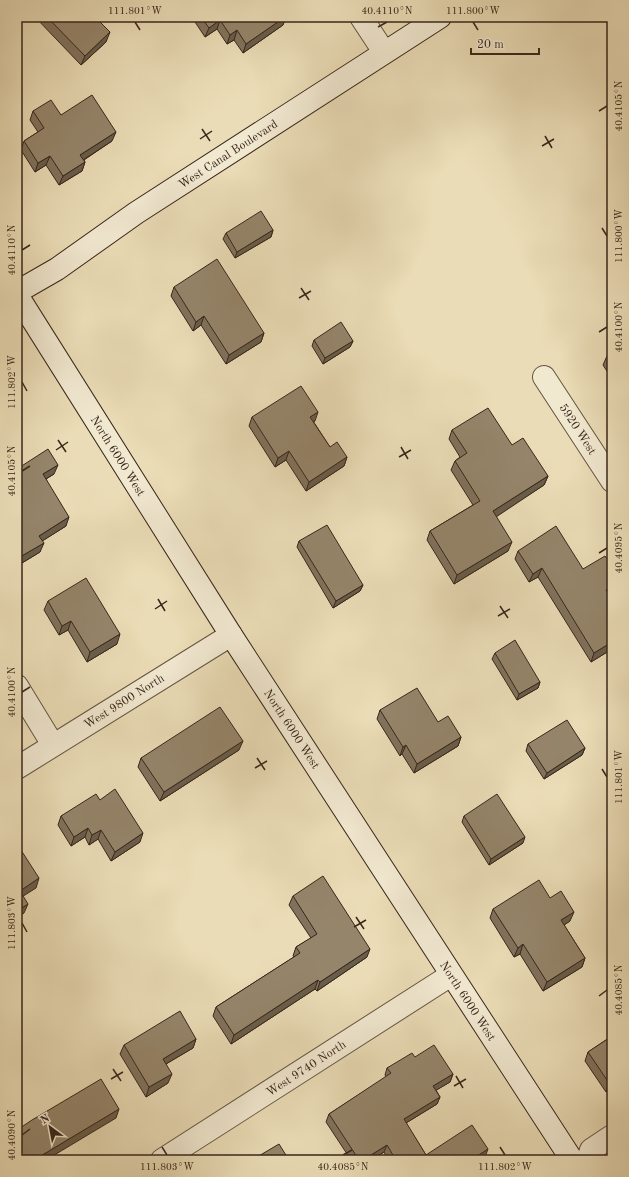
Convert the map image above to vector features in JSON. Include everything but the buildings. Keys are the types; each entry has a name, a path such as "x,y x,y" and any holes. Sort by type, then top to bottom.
{"street":[{"path":"361,17 384,52"},
{"name":"West Canal Boulevard","path":"17,294 57,269 136,213 440,17"},
{"name":"North 6000 West","path":"17,294 231,635 572,1160"},
{"name":"5920 West","path":"544,377 612,481"},
{"name":"West 9800 North","path":"17,768 231,635"},
{"path":"17,686 53,745"},
{"name":"West 9740 North","path":"162,1160 451,975"},
{"path":"588,1160 591,1150 612,1136"}]}
